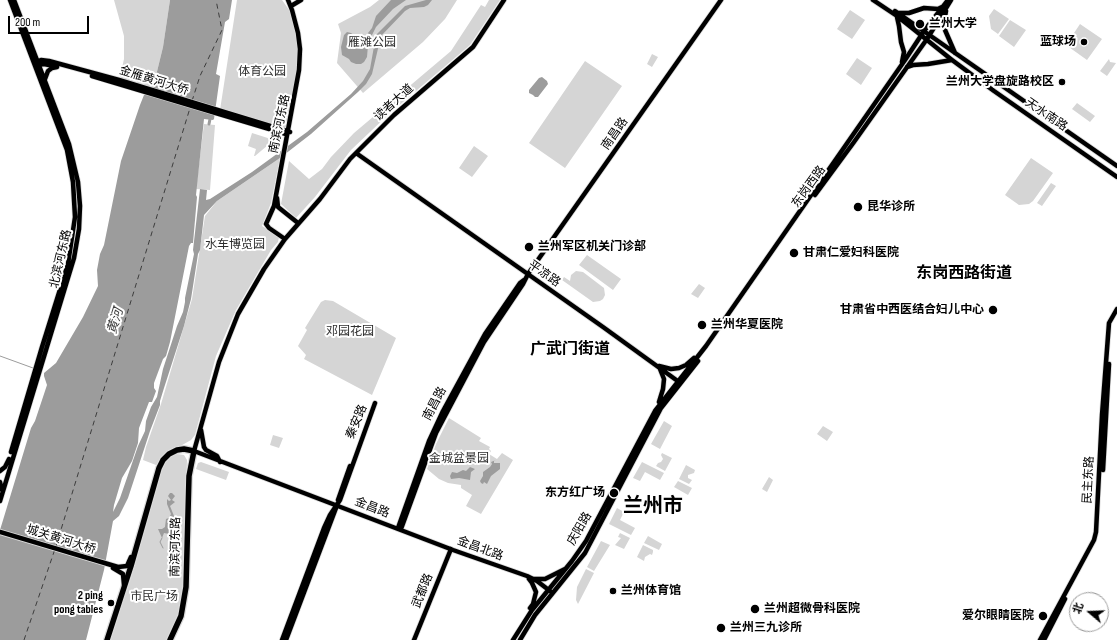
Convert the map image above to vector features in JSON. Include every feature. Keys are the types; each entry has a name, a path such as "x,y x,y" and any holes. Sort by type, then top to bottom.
{"highway":[{"path":"107,640 159,468 163,460 169,454 177,450 184,449 194,451"},
{"name":"南滨河东路","path":"170,640 181,616 186,595 189,476 194,451"}],"main road":[{"name":"北滨河东路","path":"0,501 1,485 74,258 79,229 80,206 78,182 69,144 45,80 36,64 10,0"},
{"name":"北滨河东路","path":"14,0 67,150 75,203 74,228 68,264 41,360"},
{"name":"南滨河东路","path":"194,451 219,362 238,314 256,281 298,223 280,209 278,205 278,194 284,157 300,85 303,59 300,32 290,0"},
{"path":"292,6 301,0"},
{"name":"读者大道","path":"298,223 320,200 346,163 398,112 473,47 504,0"},
{"name":"南昌路","path":"399,529 436,432 484,342 523,284 528,274 721,0"},
{"path":"873,0 897,14 909,13 924,8 938,9 947,3"},
{"path":"879,0 928,37"},
{"name":"东岗西路","path":"679,382 706,346 923,34 951,0"},
{"path":"947,3 944,26 955,53"},
{"name":"东岗西路","path":"679,382 704,353 907,67 928,37 947,3"},
{"path":"897,14 900,26 900,40 904,55 897,72"},
{"name":"天水南路","path":"928,37 955,53 1117,166"},
{"name":"天水南路","path":"928,37 952,60 1117,177"},
{"path":"907,67 952,60"},
{"name":"金雁黄河大侨","path":"36,64 59,66 269,128 288,135"},
{"path":"45,80 46,75 50,70 59,66"},
{"name":"平凉路","path":"356,153 604,327 679,382"},
{"name":"南滨河东路","path":"284,157 274,206 266,224 285,239"},
{"name":"民主东路","path":"1040,640 1094,540 1096,532 1102,415 1109,323 1117,309"},
{"name":"民主东路","path":"1044,640 1098,535 1112,324 1117,313"},
{"path":"656,365 668,368 679,368 692,360 706,346"},
{"path":"655,411 660,400 664,379 660,369 656,365"},
{"name":"北滨河东路","path":"1,485 9,471 36,375"},
{"name":"庆阳路","path":"516,639 532,610 549,591 591,531 655,411 679,382"},
{"name":"庆阳路","path":"516,639 585,553 662,408 679,382"},
{"name":"秦安路","path":"282,640 324,528 330,515 337,505 340,500 375,404 371,408 339,493 337,505 286,640"},
{"path":"200,426 206,450 217,456 220,462"},
{"path":"194,451 337,505"},
{"path":"0,471 5,467 9,459"},
{"path":"1,485 9,471"},
{"name":"金昌路","path":"337,505 399,529"},
{"path":"115,568 124,567 130,561 144,519"},
{"name":"金昌北路","path":"399,529 452,550 526,576 533,579 549,591"},
{"name":"城关黄河大桥","path":"0,533 115,568"},
{"name":"武都路","path":"415,640 452,550"},
{"path":"115,568 124,576 121,595"},
{"path":"533,579 545,579 566,568"},
{"path":"516,639 521,624 535,598 532,583 526,576"}],"green space":[{"path":"114,0 170,0 163,47 152,92 119,81 124,59 124,36"},
{"name":"体育公园","path":"237,0 282,0 292,14 300,47 297,79 286,131 220,110"},
{"name":"雁滩公园","path":"379,0 457,0 445,19 423,42 363,93 337,63 341,33 338,24 370,7"},
{"path":"489,0 500,0 470,45 389,114 351,150 315,197 296,218 281,204 289,161 309,179 322,169 331,157 354,133 451,51 481,5 485,7"},
{"path":"994,9 1009,19 998,34 991,29 989,16"},
{"path":"850,10 865,20 852,39 837,29"},
{"path":"1010,20 1026,30 1014,47 999,36"},
{"name":"蓝球场","path":"1080,24 1102,39 1087,60 1066,45"},
{"path":"652,54 658,57 652,67 647,64"},
{"path":"857,58 872,68 861,85 846,74"},
{"path":"1109,59 1110,62 1116,63 1107,76 1100,71"},
{"path":"585,61 622,86 565,168 529,143"},
{"path":"1077,103 1095,116 1090,122 1072,109"},
{"path":"204,124 215,125 210,190 196,189"},
{"path":"252,133 274,140 255,156 256,149 248,146"},
{"path":"474,146 488,156 472,177 459,168"},
{"name":"水车博览园","path":"280,158 271,203 262,226 279,237 278,242 271,250 236,310 216,356 195,435 191,440 168,453 156,465 143,460 192,299 205,216 217,201"},
{"path":"1031,158 1053,173 1033,201 1029,204 1019,205 1005,195"},
{"path":"1051,183 1056,186 1042,206 1037,203"},
{"path":"587,255 621,279 613,290 579,265"},
{"path":"576,271 583,272 604,288 605,295 603,299 593,302 562,280 564,277 570,281 571,275"},
{"path":"699,284 705,288 698,298 691,294"},
{"name":"邓园花园","path":"325,300 333,301 396,338 372,395 304,359 306,355 298,346 307,330 305,328 321,302"},
{"name":"金城盆景园","path":"449,418 481,438 479,441 490,447 489,449 491,451 489,454 497,459 502,453 513,460 481,514 466,506 472,495 461,488 461,485 448,483 439,479 427,469 436,444"},
{"path":"664,421 672,426 660,449 651,444"},
{"path":"823,426 833,432 827,441 817,434"},
{"path":"273,435 283,438 279,448 270,445"},
{"path":"662,453 672,458 665,471 656,466 663,459 661,455"},
{"name":"市民广场","path":"177,454 184,455 187,460 183,592 182,602 176,620 166,640 110,640 163,466 171,456"},
{"path":"201,462 229,472 226,480 196,469 198,463"},
{"path":"642,462 664,473 660,480 645,472 640,481 633,478"},
{"path":"686,465 695,470 694,473 688,475 688,478 692,480 689,484 679,479"},
{"path":"769,477 773,480 767,492 762,489"},
{"path":"678,481 692,488 688,495 674,487"},
{"path":"617,508 624,512 620,520 635,528 631,535 609,524"},
{"path":"620,533 630,538 624,549 615,545 621,538 618,537"},
{"path":"648,536 662,544 659,550 644,543"},
{"path":"601,541 610,545 594,571 587,567"},
{"path":"643,545 653,550 652,555 650,554 645,557 644,561 637,557"},
{"path":"586,569 594,573 578,604 576,600 577,587"}],"water":[{"name":"黄河","path":"170,0 232,0 229,19 225,22 216,74 220,76 214,119 204,119 196,195 193,243 189,246 170,342 166,356 163,359 154,383 154,388 156,391 152,402 149,402 139,428 138,443 132,461 122,478 113,512 120,498 138,446 145,431 146,421 151,407 157,397 163,369 183,312 194,254 193,250 200,189 207,190 206,200 210,199 252,172 307,132 351,94 363,81 370,69 376,35 405,6 426,0 432,0 424,7 410,8 405,11 381,36 372,74 366,84 358,92 311,134 280,158 217,201 204,215 200,250 198,254 191,299 184,326 160,405 128,498 119,516 113,521 104,570 86,640 0,640 0,530 31,428 35,421 47,385 44,373 56,363 83,317 98,286 97,270 100,254 104,245 121,161 144,95 152,92 163,47"},
{"path":"391,0 406,0 393,9 376,27 368,45 367,57 364,62 361,64 356,64 351,62 342,55 341,47 344,35 347,32 351,33 355,36 357,48 363,49 368,33 372,28 376,16"},
{"path":"542,77 548,84 538,97 535,97 529,93 529,90 539,78"},
{"path":"496,460 494,463 500,463 500,469 491,476 487,484 484,482 483,484 481,483 480,481 483,476 483,472 490,467 492,464 491,462"},
{"path":"470,467 475,469 471,472 470,480 459,478 451,479 450,476 452,472 457,473 463,470 466,471"},
{"path":"170,493 175,496 172,500 175,502 170,506 174,516 169,534 164,533 162,538 158,529 165,527 166,519 169,518 171,514 167,504 167,499 169,501 171,500 168,496"}],"waterway":[{"path":"208,116 210,119 209,124"},
{"path":"0,356 33,368"},
{"path":"162,538 160,542 163,548"}],"ferry route":[{"path":"192,101 200,76 222,30 216,0"},
{"path":"56,546 190,108"},
{"path":"24,640 55,549"}],"place":[{"name":"兰州大学","path":"920,24"},
{"name":"蓝球场","path":"1084,42"},
{"name":"兰州大学盘旋路校区","path":"1062,82"},
{"name":"昆华诊所","path":"858,207"},
{"name":"兰州军区机关门诊部","path":"529,247"},
{"name":"甘肃仁爱妇科医院","path":"794,253"},
{"name":"甘肃省中西医结合妇儿中心","path":"993,310"},
{"name":"兰州华夏医院","path":"702,325"},
{"name":"东方红广场","path":"614,493"},
{"name":"兰州体育馆","path":"613,591"},
{"name":"2 ping pong tables","path":"111,603"},
{"name":"兰州超微骨科医院","path":"755,609"},
{"name":"爱尔眼睛医院","path":"1043,616"},
{"name":"兰州三九诊所","path":"721,628"}],"district":[{"name":"东岗西路街道","path":"964,274"},
{"name":"广武门街道","path":"570,350"},
{"name":"兰州市","path":"653,507"}]}
